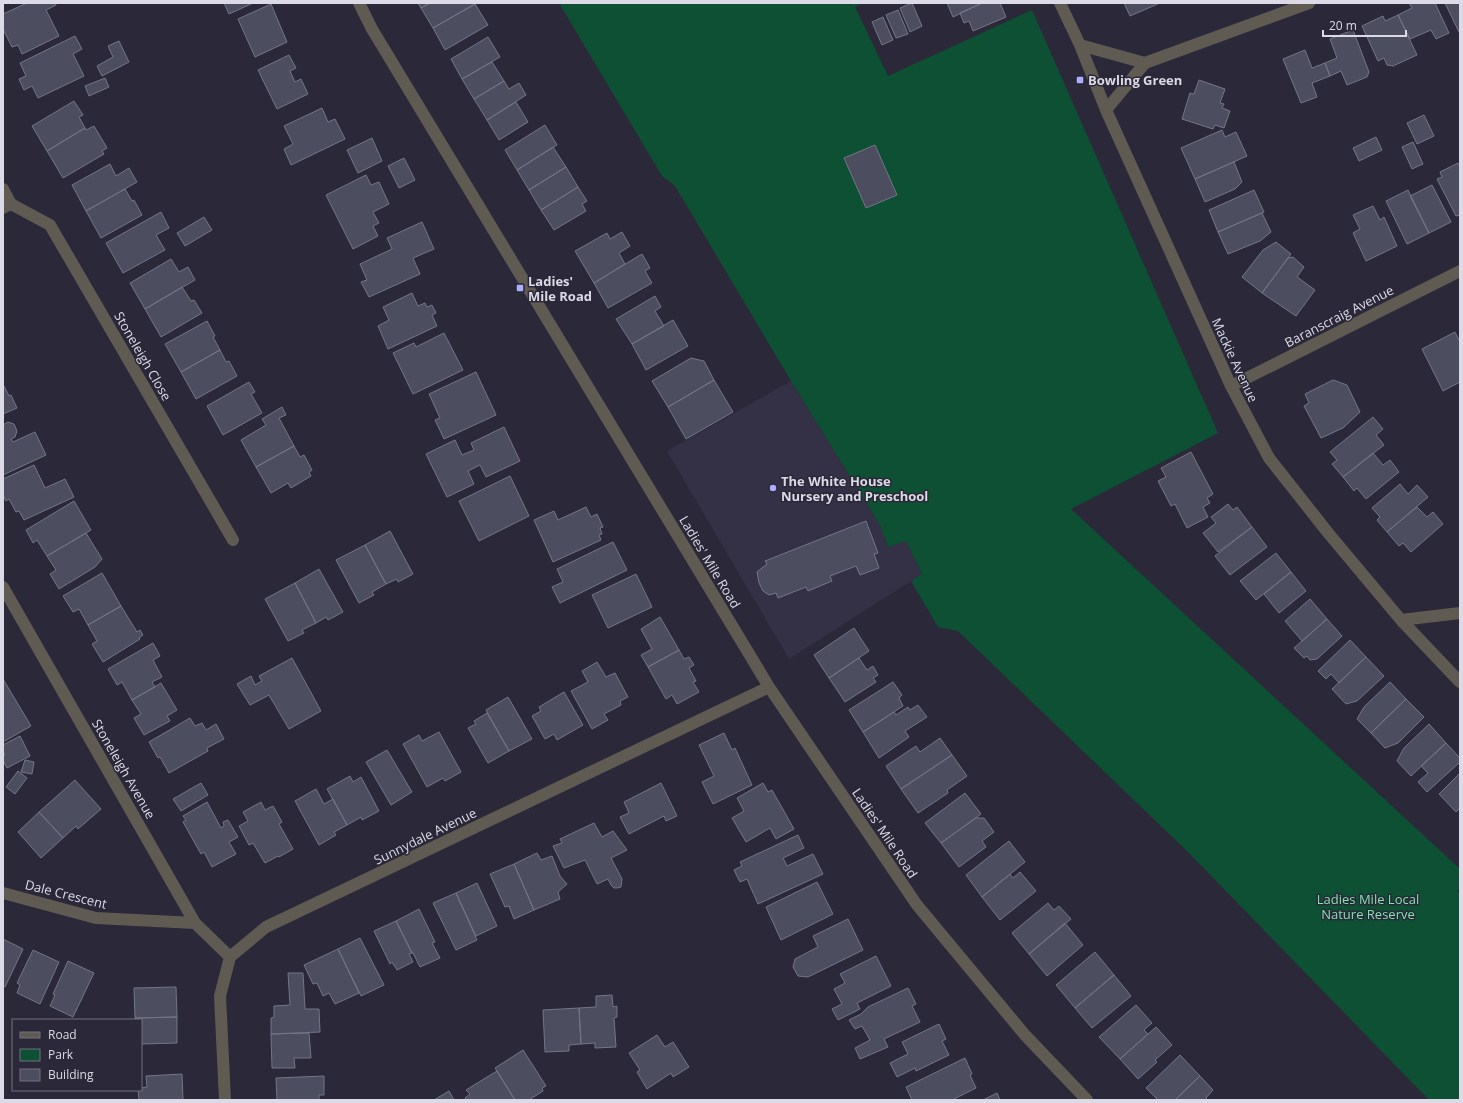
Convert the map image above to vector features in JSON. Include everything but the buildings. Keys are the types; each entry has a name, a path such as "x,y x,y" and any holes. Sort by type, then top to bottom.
{"street":[{"name":"Ladies' Mile Road","path":"359,3 376,35 769,687 917,905 1025,1035 1087,1100"},
{"name":"Mackie Avenue","path":"1060,3 1080,45 1106,110 1231,386 1269,458 1329,534 1401,620 1460,682"},
{"path":"1106,110 1145,63 1308,3"},
{"path":"1080,45 1145,63"},
{"name":"Stoneleigh Close","path":"3,189 7,206 50,225 233,540"},
{"name":"Baranscraig Avenue","path":"1231,386 1460,271"},
{"name":"Stoneleigh Avenue","path":"3,587 195,923 230,957"},
{"path":"1401,620 1460,613"},
{"name":"Sunnydale Avenue","path":"230,957 266,927 769,687"},
{"name":"Dale Crescent","path":"3,893 96,918 195,923"},
{"path":"225,1100 220,996 230,957"}],"shaded area":[{"name":"The White House Nursery and Preschool","path":"791,381 880,525 888,547 906,540 922,574 789,659 667,451"}],"green space":[{"name":"Ladies Mile Local Nature Reserve","path":"559,3 863,3 855,7 888,76 1032,10 1218,433 1071,509 1460,869 1460,888 1457,891 1460,894 1460,1100 1429,1100 1188,852 958,631 938,627 911,581 922,574 906,541 888,547 880,525 791,381 675,186 662,176"}],"place":[{"name":"Bowling Green","path":"1080,80"},
{"name":"Ladies' Mile Road","path":"520,288"},
{"name":"The White House Nursery and Preschool","path":"773,488"}]}
